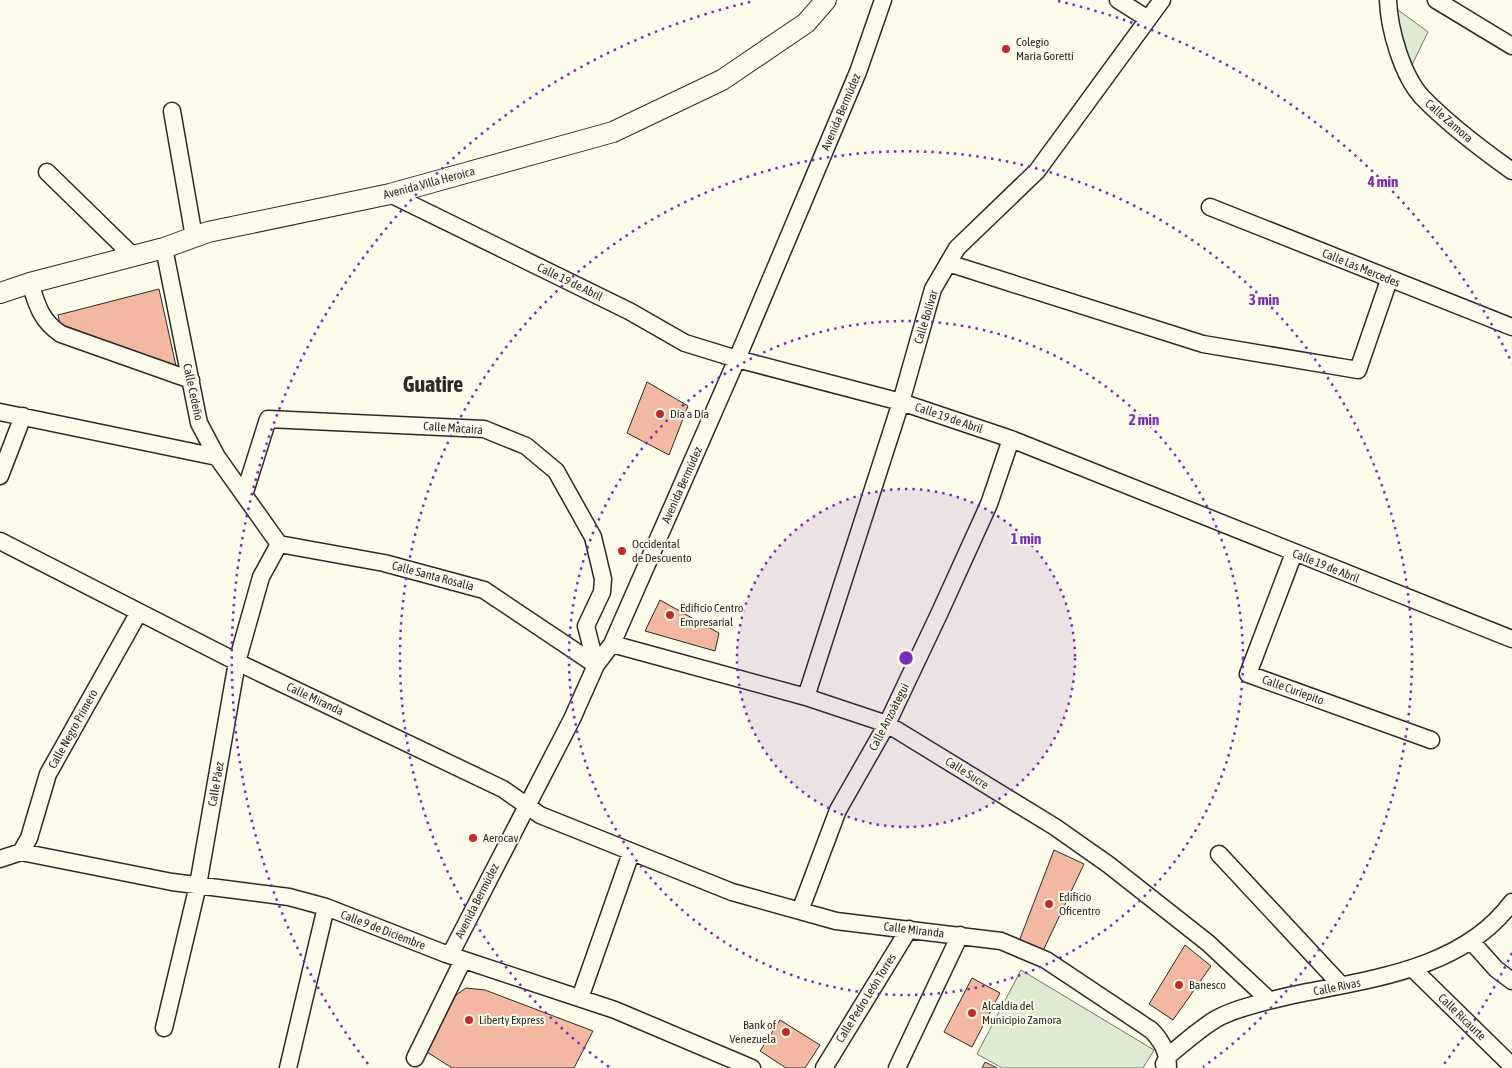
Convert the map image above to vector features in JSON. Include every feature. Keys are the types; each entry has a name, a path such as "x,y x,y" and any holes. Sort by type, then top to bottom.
{"main road":[{"name":"Avenida Villa Heroica","path":"0,293 30,283 164,248 208,232 390,194 613,132 722,80 806,23 826,0"}],"street":[{"name":"Avenida Bermúdez","path":"415,1058 457,957 526,805 572,719 596,665 612,644 737,359 858,72 884,0"},
{"path":"1118,0 1156,9"},
{"name":"Calle Zamora","path":"1388,0 1389,12 1402,66 1421,96 1481,150 1512,171"},
{"path":"1436,0 1512,46"},
{"name":"Calle Bolívar","path":"806,697 901,402 933,289 957,248 1037,171 1156,9"},
{"path":"172,111 194,237"},
{"path":"47,172 132,256"},
{"name":"Calle 19 de Abril","path":"390,194 629,311 685,343 737,359 901,402 1011,439 1512,639"},
{"name":"Calle Las Mercedes","path":"1210,207 1389,280 1512,327"},
{"name":"Calle Cedeño","path":"164,248 199,423 218,457 279,544"},
{"path":"948,263 1203,344 1358,370 1389,280"},
{"path":"30,283 39,313 45,322 61,334 191,380"},
{"path":"0,412 218,457"},
{"path":"0,476 22,416"},
{"name":"Calle Macaira","path":"244,495 268,419 484,429 526,446 556,471 592,537 603,579 602,592 586,626 596,665"},
{"name":"Calle Anzoátegui","path":"800,911 838,810 887,724 989,504 1011,439"},
{"name":"Calle Miranda","path":"0,541 237,662 503,789 540,815 631,852 732,892 836,921 1001,941 1046,960 1152,1030 1160,1039 1166,1064"},
{"name":"Calle Páez","path":"164,1028 198,886 237,662 261,578 279,544"},
{"name":"Calle Santa Rosalía","path":"279,544 384,563 484,590 596,665"},
{"name":"Calle Curiepito","path":"1294,553 1248,674 1431,740"},
{"name":"Calle Negro Primero","path":"21,852 28,838 48,774 139,612"},
{"name":"Calle Sucre","path":"612,644 806,697 887,724 1054,827 1109,865 1208,943 1268,1000"},
{"name":"Calle 9 de Diciembre","path":"0,859 21,852 198,886 289,897 326,907 457,957 614,1010 752,1068"},
{"path":"580,998 631,852"},
{"path":"1219,854 1341,985"},
{"name":"Calle Rivas","path":"1166,1064 1217,1018 1268,1000 1370,981 1427,964 1470,941 1500,918 1512,902"},
{"path":"288,1068 326,907"},
{"name":"Calle Pedro León Torres","path":"824,1068 908,929"},
{"path":"897,1068 960,935"},
{"path":"1470,941 1496,969 1512,981"},
{"name":"Calle Ricaurte","path":"1412,968 1512,1066"}],"green space":[{"path":"1394,7 1428,32 1410,69"},
{"path":"1021,970 1154,1050 1143,1068 1002,1068 977,1054"}],"building":[{"path":"159,289 176,366 60,324 58,315"},
{"name":"Día a Día","path":"647,382 688,406 669,455 627,433"},
{"name":"Edificio Centro Empresarial","path":"660,600 719,633 715,651 645,631"},
{"name":"Edificio Oficentro","path":"1054,850 1084,864 1042,953 1018,944"},
{"name":"Banesco","path":"1185,945 1211,966 1173,1020 1149,1004"},
{"name":"Alcaldía del Municipio Zamora","path":"972,978 1000,993 972,1047 944,1032"},
{"path":"466,988 485,990 593,1031 574,1068 452,1068 427,1052 456,995"},
{"name":"Bank of Venezuela","path":"780,1020 820,1045 805,1068 786,1068 760,1051"},
{"path":"985,1062 997,1068 982,1068"}],"place":[{"name":"Colegio María Goretti","path":"1006,49"},
{"name":"Día a Día","path":"660,414"},
{"name":"Occidental de Descuento","path":"622,551"},
{"name":"Edificio Centro Empresarial","path":"670,615"},
{"name":"Aerocav","path":"473,838"},
{"name":"Edificio Oficentro","path":"1049,904"},
{"name":"Banesco","path":"1179,985"},
{"name":"Alcaldía del Municipio Zamora","path":"972,1013"},
{"name":"Liberty Express","path":"469,1020"},
{"name":"Bank of Venezuela","path":"786,1032"}],"district":[{"name":"Guatire","path":"433,384"}]}
